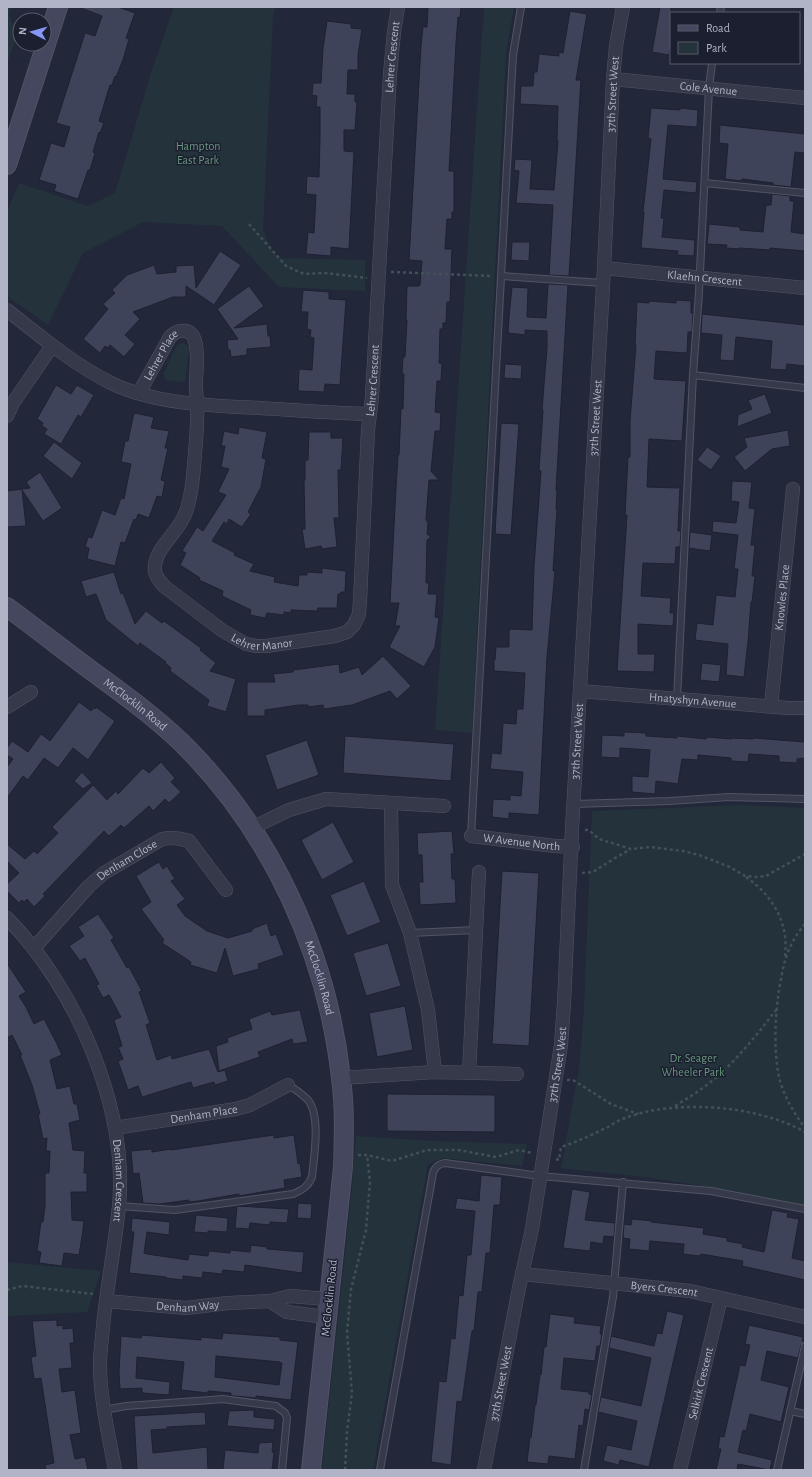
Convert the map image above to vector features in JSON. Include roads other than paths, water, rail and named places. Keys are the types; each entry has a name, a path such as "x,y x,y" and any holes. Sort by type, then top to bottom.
{"street":[{"path":"7,165 58,7"},
{"name":"Lehrer Crescent","path":"7,310 52,346 111,383 139,393 197,404 369,414 372,397 373,277 392,51 398,7"},
{"name":"37th Street West","path":"484,1470 532,1229 561,1045 573,846 572,829 604,268 613,79 616,46 623,7"},
{"name":"Cole Avenue","path":"613,79 805,98"},
{"name":"Klaehn Crescent","path":"604,268 805,288"},
{"name":"Lehrer Place","path":"139,393 170,337 174,332 186,330 194,338 196,345 197,404"},
{"path":"7,416 13,403 52,346"},
{"name":"Lehrer Manor","path":"197,404 192,485 188,504 182,521 158,554 155,563 156,572 159,580 165,587 223,631 246,644 256,646 266,646 335,636 347,632 354,626 360,601 369,414"},
{"name":"Knowles Place","path":"771,706 793,490"},
{"name":"McClocklin Road","path":"7,607 141,708 166,729 204,767 252,828 287,890 314,953 331,1016 341,1078 344,1108 343,1168 311,1470"},
{"name":"Hnatyshyn Avenue","path":"580,691 805,708"},
{"path":"7,707 31,692"},
{"path":"252,828 289,810 326,799 444,806"},
{"path":"391,803 392,885 410,933 428,1010 435,1072"},
{"name":"W Avenue North","path":"471,836 555,846 573,846"},
{"name":"Denham Close","path":"34,948 89,886 104,873 162,839 170,837 181,838 189,842 226,890"},
{"path":"469,1072 479,872"},
{"name":"Denham Crescent","path":"7,918 34,948 44,962 74,1012 87,1039 99,1070 115,1128 119,1157 119,1206 106,1301 100,1365 104,1410 115,1470"},
{"path":"341,1078 435,1072 517,1074"},
{"name":"Denham Place","path":"115,1128 236,1109 250,1104 288,1085"},
{"name":"Byers Crescent","path":"522,1274 690,1291 805,1316"},
{"name":"Denham Way","path":"106,1301 186,1308 228,1303 270,1301 290,1296 327,1308"},
{"name":"Selkirk Crescent","path":"680,1470 721,1298"}],"lane":[{"path":"471,836 513,54 521,7"},
{"path":"677,699 693,375 700,277 709,88 712,64"},
{"path":"705,183 805,193"},
{"path":"502,276 603,283"},
{"path":"693,375 805,388"},
{"path":"574,804 729,797 805,799"},
{"path":"410,933 476,930"},
{"path":"119,1206 175,1210 292,1194 302,1190 308,1185 312,1177 315,1120 313,1110 308,1101 288,1085"},
{"path":"380,1470 433,1173 439,1164 445,1163 540,1176 623,1182 712,1191 805,1209"},
{"path":"584,1470 615,1283 623,1182"},
{"path":"777,1470 805,1346"},
{"path":"104,1410 126,1406 222,1399 276,1406 285,1413 287,1418 282,1470"},
{"path":"790,1411 805,1414"}],"park label":[{"name":"Hampton East Park","path":"198,153"},
{"name":"Dr. Seager Wheeler Park","path":"693,1065"}]}
